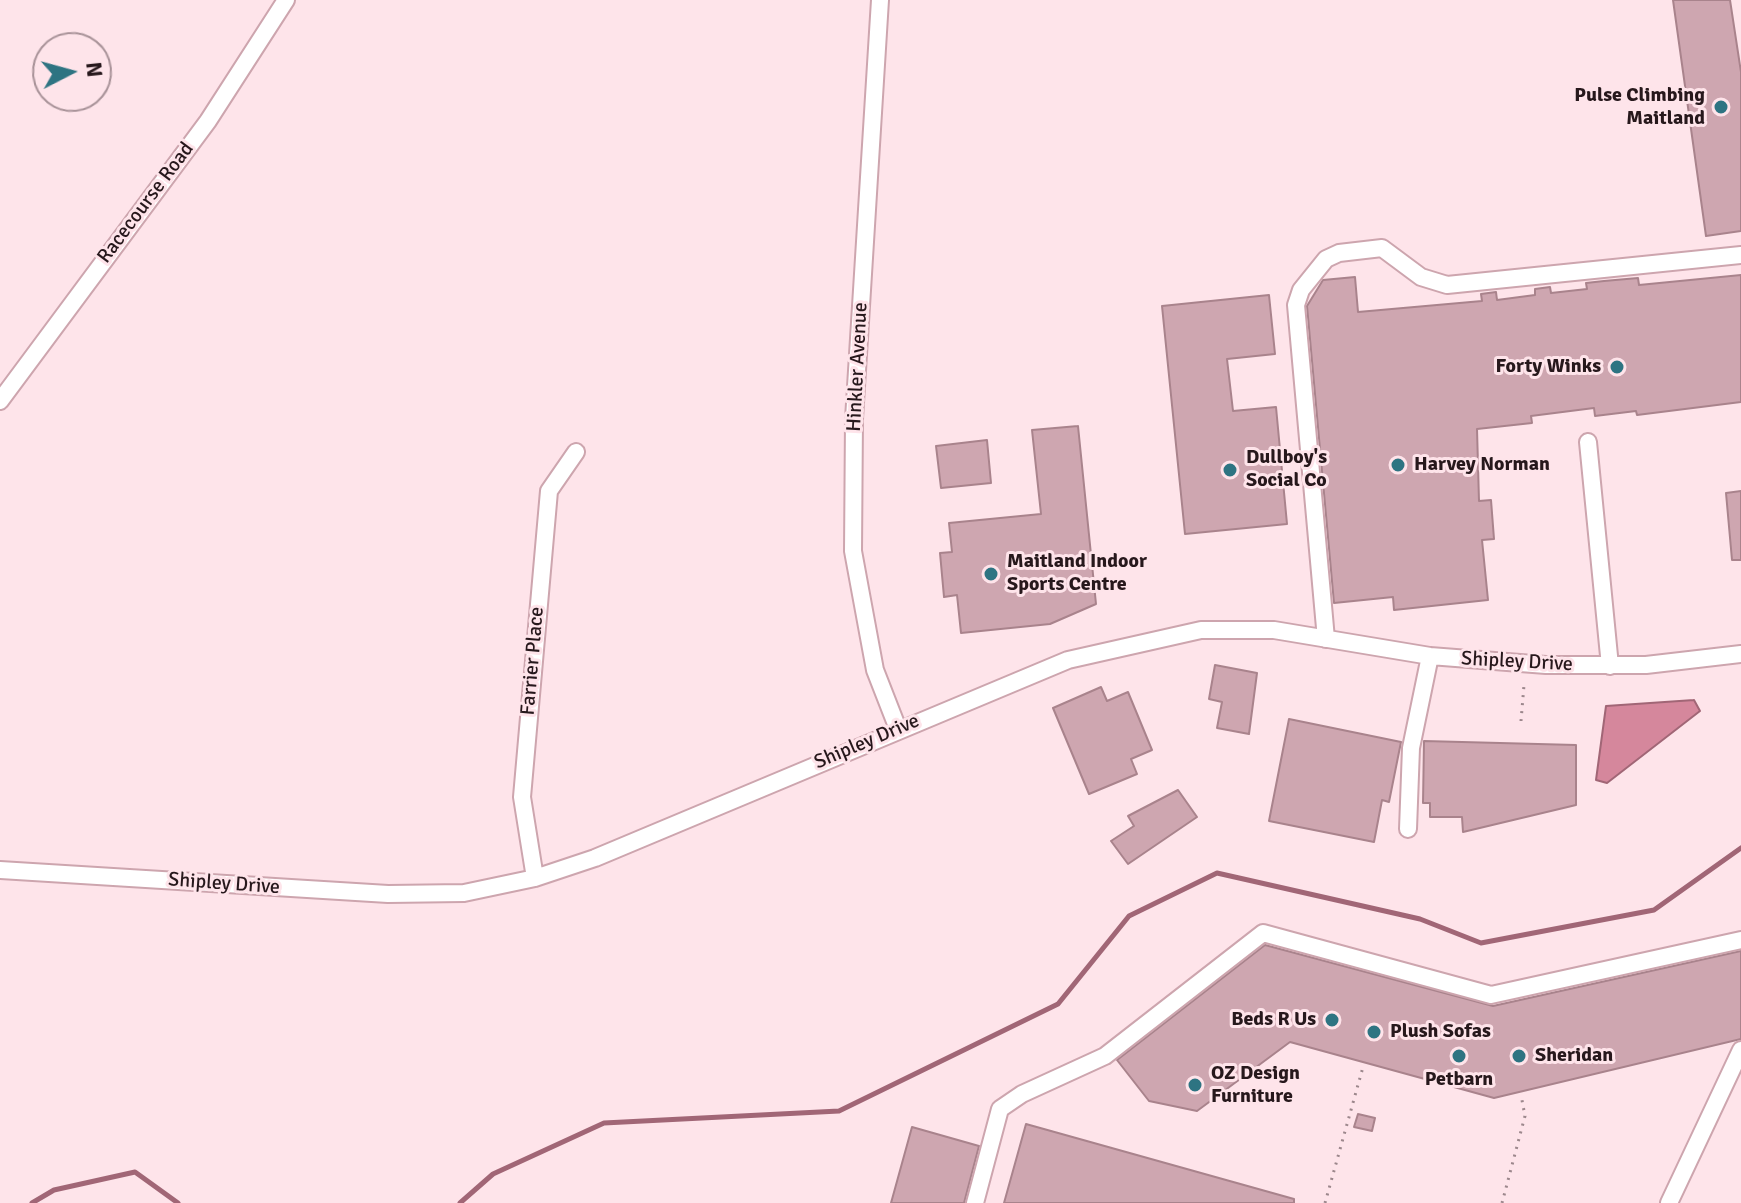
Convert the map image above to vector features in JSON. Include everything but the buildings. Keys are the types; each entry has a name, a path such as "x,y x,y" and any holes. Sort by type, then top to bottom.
{"street":[{"name":"Racecourse Road","path":"2,395 208,121 286,0"},
{"name":"Hinkler Avenue","path":"880,0 854,419 853,551 875,670 898,729"},
{"path":"1326,639 1296,305 1301,290 1326,259 1339,253 1382,248 1421,277 1447,285 1741,255"},
{"path":"1588,442 1610,666"},
{"name":"Farrier Place","path":"535,878 522,797 549,491 576,452"},
{"name":"Shipley Drive","path":"0,870 432,896 535,878 595,858 1068,660 1125,644 1201,630 1235,627 1430,656 1610,666 1708,660 1741,654"},
{"path":"1408,829 1411,748 1430,656"},
{"path":"975,1203 1000,1109 1022,1094 1105,1056 1263,933 1491,995 1741,940"},
{"path":"1669,1203 1741,1050"}],"path":[{"path":"1521,721 1524,685"},
{"path":"1325,1203 1363,1067"},
{"path":"1502,1203 1525,1116 1521,1095"}],"shaded area":[{"path":"1694,700 1700,711 1607,783 1596,780 1606,706"}],"waterway":[{"path":"460,1203 493,1174 604,1123 839,1111 1058,1004 1129,916 1217,873 1420,919 1481,943 1654,910 1741,848"},
{"path":"32,1203 54,1190 135,1172 178,1203"}],"place":[{"name":"Pulse Climbing Maitland","path":"1721,107"},
{"name":"Forty Winks","path":"1617,367"},
{"name":"Harvey Norman","path":"1398,465"},
{"name":"Dullboy's Social Co","path":"1230,470"},
{"name":"Maitland Indoor Sports Centre","path":"991,574"},
{"name":"Beds R Us","path":"1332,1020"},
{"name":"Plush Sofas","path":"1374,1032"},
{"name":"Petbarn","path":"1459,1056"},
{"name":"Sheridan","path":"1519,1056"},
{"name":"OZ Design Furniture","path":"1195,1085"}]}
